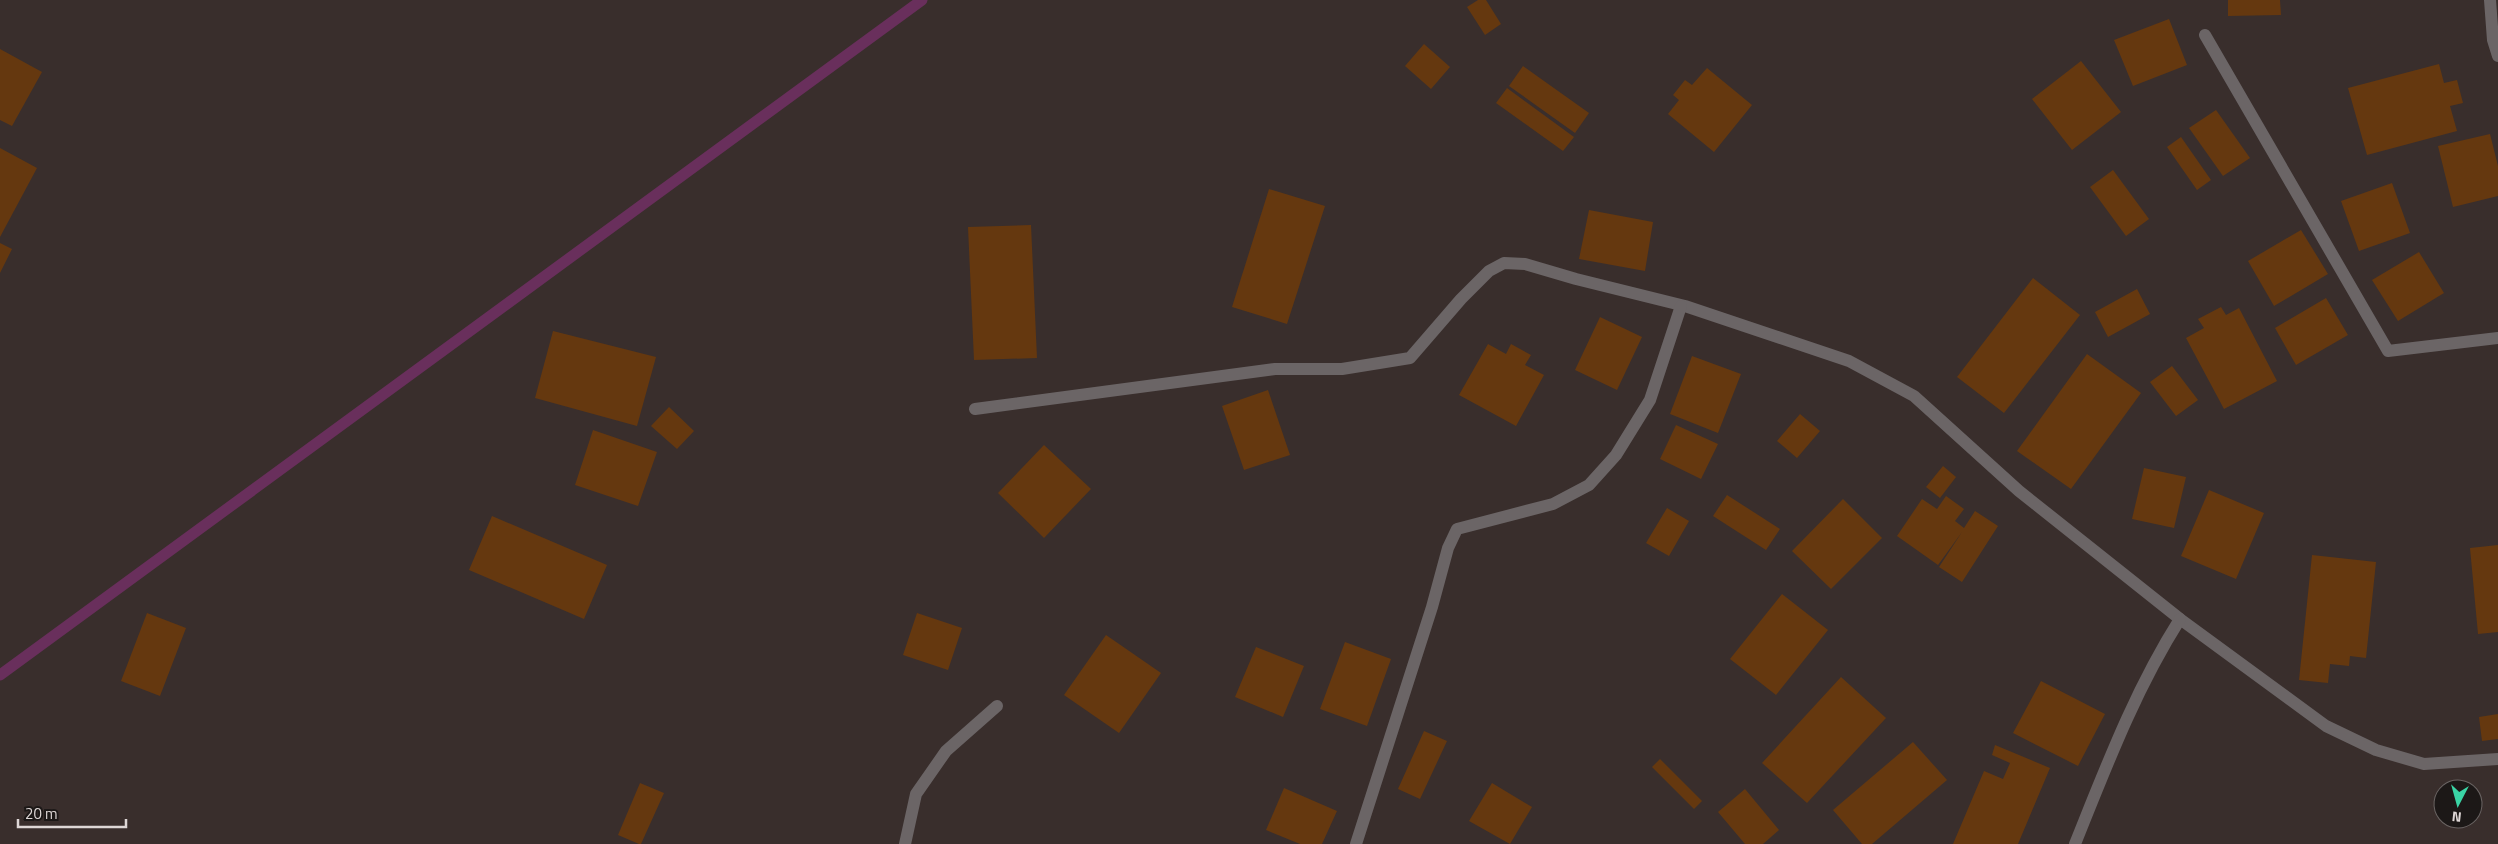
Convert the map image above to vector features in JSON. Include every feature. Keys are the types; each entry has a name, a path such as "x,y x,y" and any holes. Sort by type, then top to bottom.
{"street":[{"path":"2490,0 2492,40 2498,56"},
{"path":"2205,35 2388,351 2498,338"},
{"path":"975,409 1265,370 1342,369 1410,358 1461,298 1489,271 1504,264 1525,264 1682,306 1850,362 1914,396 2019,490 2180,619 2326,726 2376,750 2424,764 2498,759"},
{"path":"1356,844 1432,607 1448,548 1457,529 1552,504 1589,486 1616,455 1650,400 1682,306"},
{"path":"2076,844 2114,748 2155,659 2180,619"},
{"path":"905,844 916,794 946,751 997,706"}],"building":[{"path":"1478,0 1486,0 1501,24 1485,35 1467,7"},
{"path":"2228,0 2280,0 2281,15 2228,16"},
{"path":"2169,19 2187,65 2133,86 2114,40"},
{"path":"1424,44 1450,67 1431,89 1405,66"},
{"path":"0,49 42,72 12,126 0,120"},
{"path":"2081,61 2121,112 2072,150 2032,99"},
{"path":"2439,64 2444,83 2457,80 2463,103 2450,106 2457,131 2367,155 2348,88"},
{"path":"1523,66 1589,113 1575,133 1509,86"},
{"path":"1707,68 1752,105 1714,152 1668,114 1679,100 1673,95 1685,80 1692,85"},
{"path":"1507,88 1574,137 1563,151 1496,103"},
{"path":"2216,110 2250,158 2223,176 2189,128"},
{"path":"2490,134 2498,166 2498,196 2453,207 2438,146"},
{"path":"2181,137 2211,180 2197,190 2167,147"},
{"path":"0,148 37,168 0,237"},
{"path":"2113,170 2149,219 2126,236 2090,187"},
{"path":"2392,183 2410,233 2359,251 2341,201"},
{"path":"1269,189 1325,206 1287,324 1232,307"},
{"path":"1589,210 1653,222 1645,271 1579,259"},
{"path":"1031,225 1037,358 974,360 968,227"},
{"path":"2301,230 2328,274 2274,306 2248,261"},
{"path":"0,243 12,249 0,273"},
{"path":"2419,252 2444,293 2398,321 2372,280"},
{"path":"2033,278 2080,315 2004,413 1957,377"},
{"path":"2137,289 2150,314 2108,337 2095,312"},
{"path":"2326,298 2348,335 2296,365 2275,328"},
{"path":"2221,307 2226,315 2239,308 2277,381 2224,409 2186,338 2204,328 2198,319"},
{"path":"1600,317 1642,337 1617,390 1575,370"},
{"path":"553,331 656,357 637,426 535,398"},
{"path":"1488,344 1506,354 1511,344 1531,355 1525,365 1544,375 1516,426 1459,395"},
{"path":"2087,354 2141,393 2071,489 2017,451"},
{"path":"1692,356 1741,374 1718,433 1670,414"},
{"path":"2172,366 2198,400 2176,416 2150,382"},
{"path":"1268,390 1290,455 1244,470 1222,406"},
{"path":"669,407 694,431 677,449 651,426"},
{"path":"1800,414 1820,431 1797,458 1777,441"},
{"path":"1676,425 1718,444 1701,479 1660,459"},
{"path":"593,430 657,452 638,506 575,485"},
{"path":"1044,445 1091,489 1044,538 998,493"},
{"path":"1943,466 1956,477 1940,498 1926,487"},
{"path":"2144,468 2186,477 2174,528 2132,519"},
{"path":"2209,490 2264,513 2236,579 2181,556"},
{"path":"1727,495 1780,529 1766,550 1713,516"},
{"path":"1946,496 1964,509 1955,521 1964,528 1975,511 1998,526 1962,582 1939,567 1962,532 1938,565 1897,536 1922,499 1937,509"},
{"path":"1843,499 1882,538 1831,589 1792,551"},
{"path":"1667,508 1689,521 1669,556 1646,543"},
{"path":"492,516 607,565 584,619 469,570"},
{"path":"2498,545 2498,632 2478,634 2470,548"},
{"path":"2312,555 2376,562 2366,658 2350,656 2349,666 2330,664 2328,683 2299,680"},
{"path":"1782,594 1828,630 1776,695 1730,659"},
{"path":"147,613 186,628 160,696 121,681"},
{"path":"917,613 962,628 948,670 903,655"},
{"path":"1106,635 1161,673 1119,733 1064,695"},
{"path":"1345,642 1391,659 1367,726 1320,709"},
{"path":"1256,647 1304,666 1283,717 1235,697"},
{"path":"1841,677 1886,718 1807,803 1762,763"},
{"path":"2041,681 2105,714 2078,766 2013,733"},
{"path":"2498,714 2498,739 2482,741 2479,717"},
{"path":"1424,731 1447,741 1420,799 1398,789"},
{"path":"1913,742 1947,780 1872,844 1862,844 1833,810"},
{"path":"1995,745 2050,768 2018,844 1953,844 1984,771 2003,779 2010,763 1992,755"},
{"path":"1660,759 1702,801 1694,809 1652,767"},
{"path":"640,783 664,793 641,844 639,844 618,835"},
{"path":"1492,783 1532,807 1510,844 1469,821"},
{"path":"1284,788 1337,811 1322,844 1300,844 1266,830"},
{"path":"1745,789 1779,830 1763,844 1745,844 1718,812"}],"waterway":[{"path":"0,675 922,0"}]}
